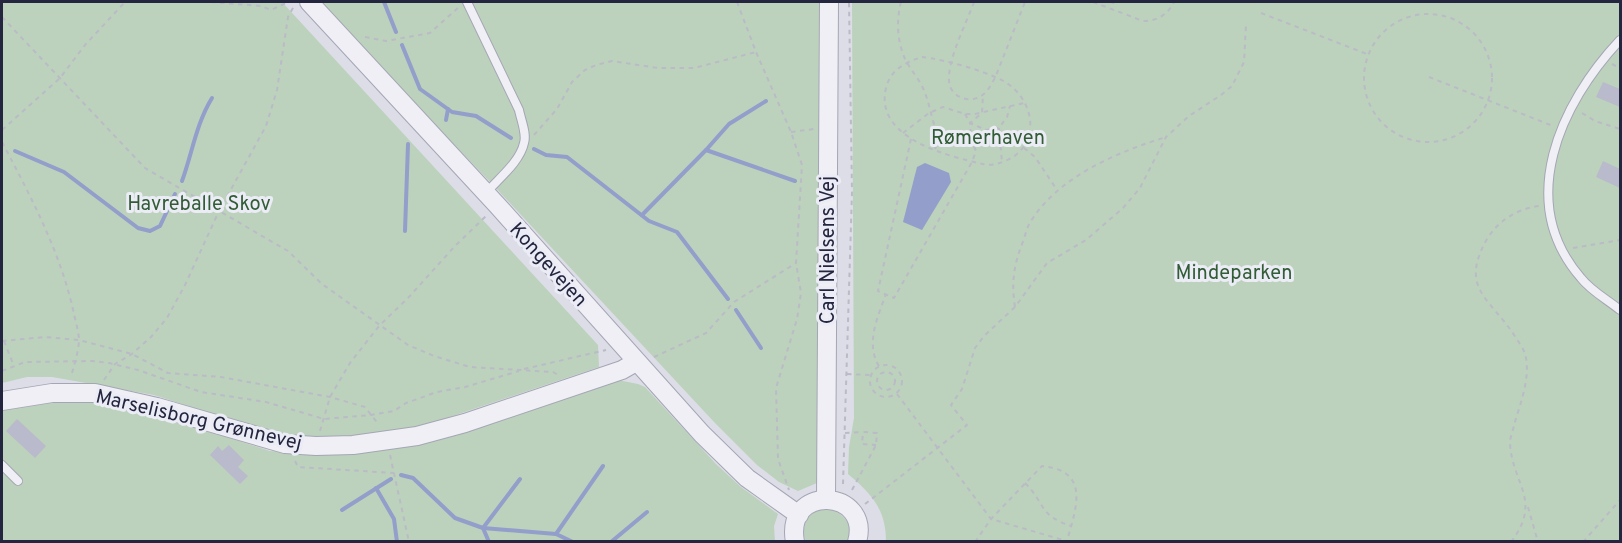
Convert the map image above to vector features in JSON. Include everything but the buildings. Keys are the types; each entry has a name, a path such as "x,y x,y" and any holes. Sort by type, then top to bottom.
{"street":[{"name":"Kongevejen","path":"309,2 723,455 754,483 799,515"},
{"name":"Carl Nielsens Vej","path":"829,2 828,128 840,504 859,529 857,542"},
{"name":"Marselisborg Grønnevej","path":"2,401 32,395 95,393 157,407 285,444 353,445 417,436 465,423 622,370 636,362"},
{"path":"795,542 794,532 799,515 810,503 840,504"}],"lane":[{"path":"466,2 519,110 525,143 491,199"},
{"path":"1620,40 1596,68 1572,106 1552,155 1548,179 1550,217 1562,250 1583,281 1620,310"},
{"path":"2,465 18,481"}],"path":[{"path":"2,130 60,78 85,45 125,2"},
{"path":"211,2 261,6 271,10 288,2"},
{"path":"95,393 115,364 132,354 167,318 185,285 219,211 266,126 277,90 288,16 297,2"},
{"path":"365,38 386,41 430,33 466,2"},
{"path":"736,2 802,165 796,263 801,293 800,302 776,388 778,459 799,515"},
{"path":"840,504 844,480 852,192 849,2"},
{"path":"901,2 897,15 897,33 906,62 923,87 932,111 933,122 940,137 934,150"},
{"path":"974,2 952,62 949,80 954,92 968,99 982,95 995,78 1025,2"},
{"path":"1093,2 1143,21 1152,21 1162,17 1174,2"},
{"path":"1110,2 1116,4 1118,2"},
{"path":"1261,13 1367,54"},
{"path":"1431,13 1446,16 1461,22 1473,31 1486,50 1492,71 1487,101 1482,113 1463,133 1437,142 1410,140 1386,127 1370,106 1364,79 1367,54 1388,28 1401,20 1431,13"},
{"path":"2,17 145,168 288,251 322,284 408,345 434,357 470,367 553,372 576,385"},
{"path":"840,504 938,448 967,425 951,405 962,389 975,348 984,336 1015,307 1047,263 1086,240 1123,208 1140,188 1166,137 1189,116 1221,96 1232,86 1244,62 1246,25"},
{"path":"525,143 557,109 572,82 585,70 596,65 612,61 658,68 694,68 756,52"},
{"path":"922,57 952,62 1012,86 1024,103 1030,124 1029,137 1024,148 1015,157 1002,163 987,165 946,155 911,139 902,133 889,118 884,95 887,83 906,62 922,57"},
{"path":"1429,77 1562,130"},
{"path":"982,95 982,113"},
{"path":"902,133 932,111 943,107 965,114 982,113 1024,103"},
{"path":"1002,163 999,128 1007,117 1010,105"},
{"path":"1572,106 1595,121 1620,129"},
{"path":"970,123 982,113"},
{"path":"911,139 878,291 894,298 972,162 976,151 971,140 970,123 965,114"},
{"path":"970,123 986,130 999,128"},
{"path":"790,132 828,128"},
{"path":"1015,307 1012,280 1017,254 1031,220 1043,204 1057,190 1104,161 1166,137"},
{"path":"2,142 30,194 53,245 71,301 79,340 65,393"},
{"path":"1024,148 1035,158 1057,190"},
{"path":"316,446 330,397 350,363 379,326 455,246 491,199"},
{"path":"1538,542 1510,441 1526,378 1526,357 1513,332 1487,303 1479,288 1475,270 1480,253 1491,232 1521,209 1549,205"},
{"path":"1562,250 1620,240"},
{"path":"636,362 658,356 706,333 734,302 796,263"},
{"path":"879,366 874,356 874,328 885,294"},
{"path":"14,366 3,341 45,337 79,340 132,354 168,373 221,377 330,397 365,407 379,424 386,441 410,542"},
{"path":"2,371 25,363 92,361 115,364 201,392 266,402 324,419 394,411 437,392 465,387 522,370 622,346"},
{"path":"846,374 870,375 879,366 893,366 900,372 903,381 897,394"},
{"path":"888,372 894,375 896,384 892,389 885,391 878,385 877,379 882,373 888,372"},
{"path":"894,375 900,372"},
{"path":"870,375 872,389 883,397 897,394"},
{"path":"872,389 878,385"},
{"path":"897,394 991,519 1069,541 1078,496 1072,482 1064,473 1052,467 1042,466 991,519 975,542"},
{"path":"862,432 862,444 876,445"},
{"path":"840,504 876,445 877,433 845,433"},
{"path":"285,444 298,467 394,473"},
{"path":"1025,483 1048,516 1071,526"},
{"path":"1583,542 1620,500"},
{"path":"1511,542 1519,531 1527,511 1527,504"}],"green space":[{"name":"Havreballe Skov","path":"2,2 282,2 598,345 599,367 423,426 342,440 279,435 154,395 52,377 27,377 2,383"},
{"path":"317,2 823,2 817,483 798,491 779,482 757,465"},
{"name":"Mindeparken","path":"852,2 1620,2 1620,541 886,541 883,520 876,503 848,474 849,447 854,418"},
{"path":"618,380 645,387 716,464 741,487 778,514 774,526 775,542 2,542 2,409 35,403 99,402 270,451 343,454 407,445"},
{"path":"822,508 835,511 848,523 850,535 848,542 805,541 806,521"}],"water":[{"path":"925,163 949,173 951,182 922,230 903,222 917,167"}],"waterway":[{"path":"384,2 396,32"},
{"path":"402,45 420,89 452,112 476,116 511,138"},
{"path":"182,181 198,129 212,98"},
{"path":"706,150 729,124 766,101"},
{"path":"446,120 448,109"},
{"path":"405,231 408,144"},
{"path":"534,149 546,155 567,157 649,221 677,232 728,299"},
{"path":"642,215 706,150 795,181"},
{"path":"15,151 64,172 138,228 150,231 160,226 175,194"},
{"path":"736,310 761,348"},
{"path":"556,534 603,466"},
{"path":"401,475 413,478 455,518 483,528 556,534 573,542"},
{"path":"342,510 391,479"},
{"path":"489,542 483,528 520,479"},
{"path":"376,488 394,519 397,542"},
{"path":"611,542 647,512"}],"park label":[{"name":"Rømerhaven","path":"988,137"}]}
